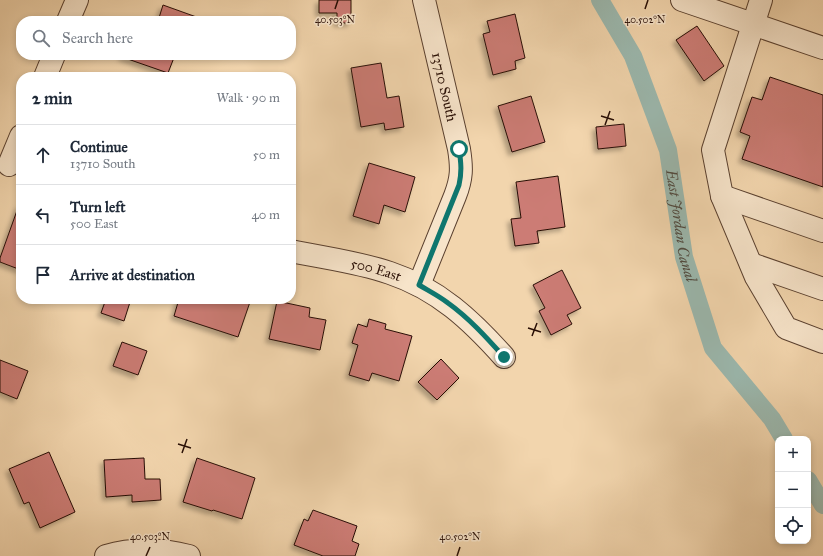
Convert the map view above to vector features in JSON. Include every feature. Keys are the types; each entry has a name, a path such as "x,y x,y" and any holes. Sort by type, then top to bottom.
{"street":[{"path":"70,16 77,0"},
{"name":"13710 South","path":"419,285 456,196 462,173 459,149 424,0"},
{"path":"682,0 823,48"},
{"path":"761,0 752,24 713,150 722,196 756,277 786,328 823,342"},
{"path":"47,72 52,60"},
{"path":"10,165 16,149"},
{"path":"722,196 823,231"},
{"name":"500 East","path":"296,252 391,273 419,285 448,303 462,314 504,357"},
{"path":"751,264 823,289"},
{"path":"106,556 116,553 137,551 159,551 185,555"}],"building":[{"path":"319,0 351,0 351,23 337,23 337,13 319,13"},
{"path":"163,5 194,16 160,16"},
{"path":"515,14 525,58 515,61 516,69 493,75 483,34 490,32 487,21"},
{"path":"697,26 724,66 704,81 676,40"},
{"path":"131,60 173,60 168,72"},
{"path":"381,63 387,98 399,96 404,127 385,130 384,123 361,127 351,68"},
{"path":"770,77 823,95 823,187 742,159 750,136 740,132 752,97 762,100"},
{"path":"531,96 545,142 512,152 498,106"},
{"path":"624,124 626,146 598,149 596,127"},
{"path":"369,163 415,177 405,212 384,205 379,224 353,216"},
{"path":"558,176 565,227 537,231 539,243 515,246 511,219 521,218 516,182"},
{"path":"16,213 16,268 0,262 0,258"},
{"path":"562,270 581,308 567,315 572,324 551,335 539,311 545,308 533,285"},
{"path":"104,304 129,304 124,321 101,313"},
{"path":"178,304 249,304 238,337 174,316"},
{"path":"276,304 291,304 310,308 309,317 326,320 320,350 269,339"},
{"path":"369,319 386,324 385,329 412,336 399,381 372,373 369,381 349,375 358,345 352,343 358,324 367,327"},
{"path":"122,342 147,351 138,375 113,366"},
{"path":"441,359 459,378 437,400 418,382"},
{"path":"0,360 28,371 17,399 0,392"},
{"path":"49,452 75,512 40,528 29,502 24,504 9,469"},
{"path":"144,458 145,479 160,479 161,500 132,502 132,495 106,497 104,460"},
{"path":"197,458 255,478 242,519 183,502"},
{"path":"313,510 357,526 352,541 359,544 355,556 323,556 294,545 304,519 308,521"}],"waterway":[{"name":"East Jordan Canal","path":"600,0 633,56 668,150 684,257 713,348 772,419 782,436"},
{"name":"East Jordan Canal","path":"811,485 823,505"}],"route":[{"path":"459,149 462,173 456,196 419,285 448,303 462,314 504,357"}]}
